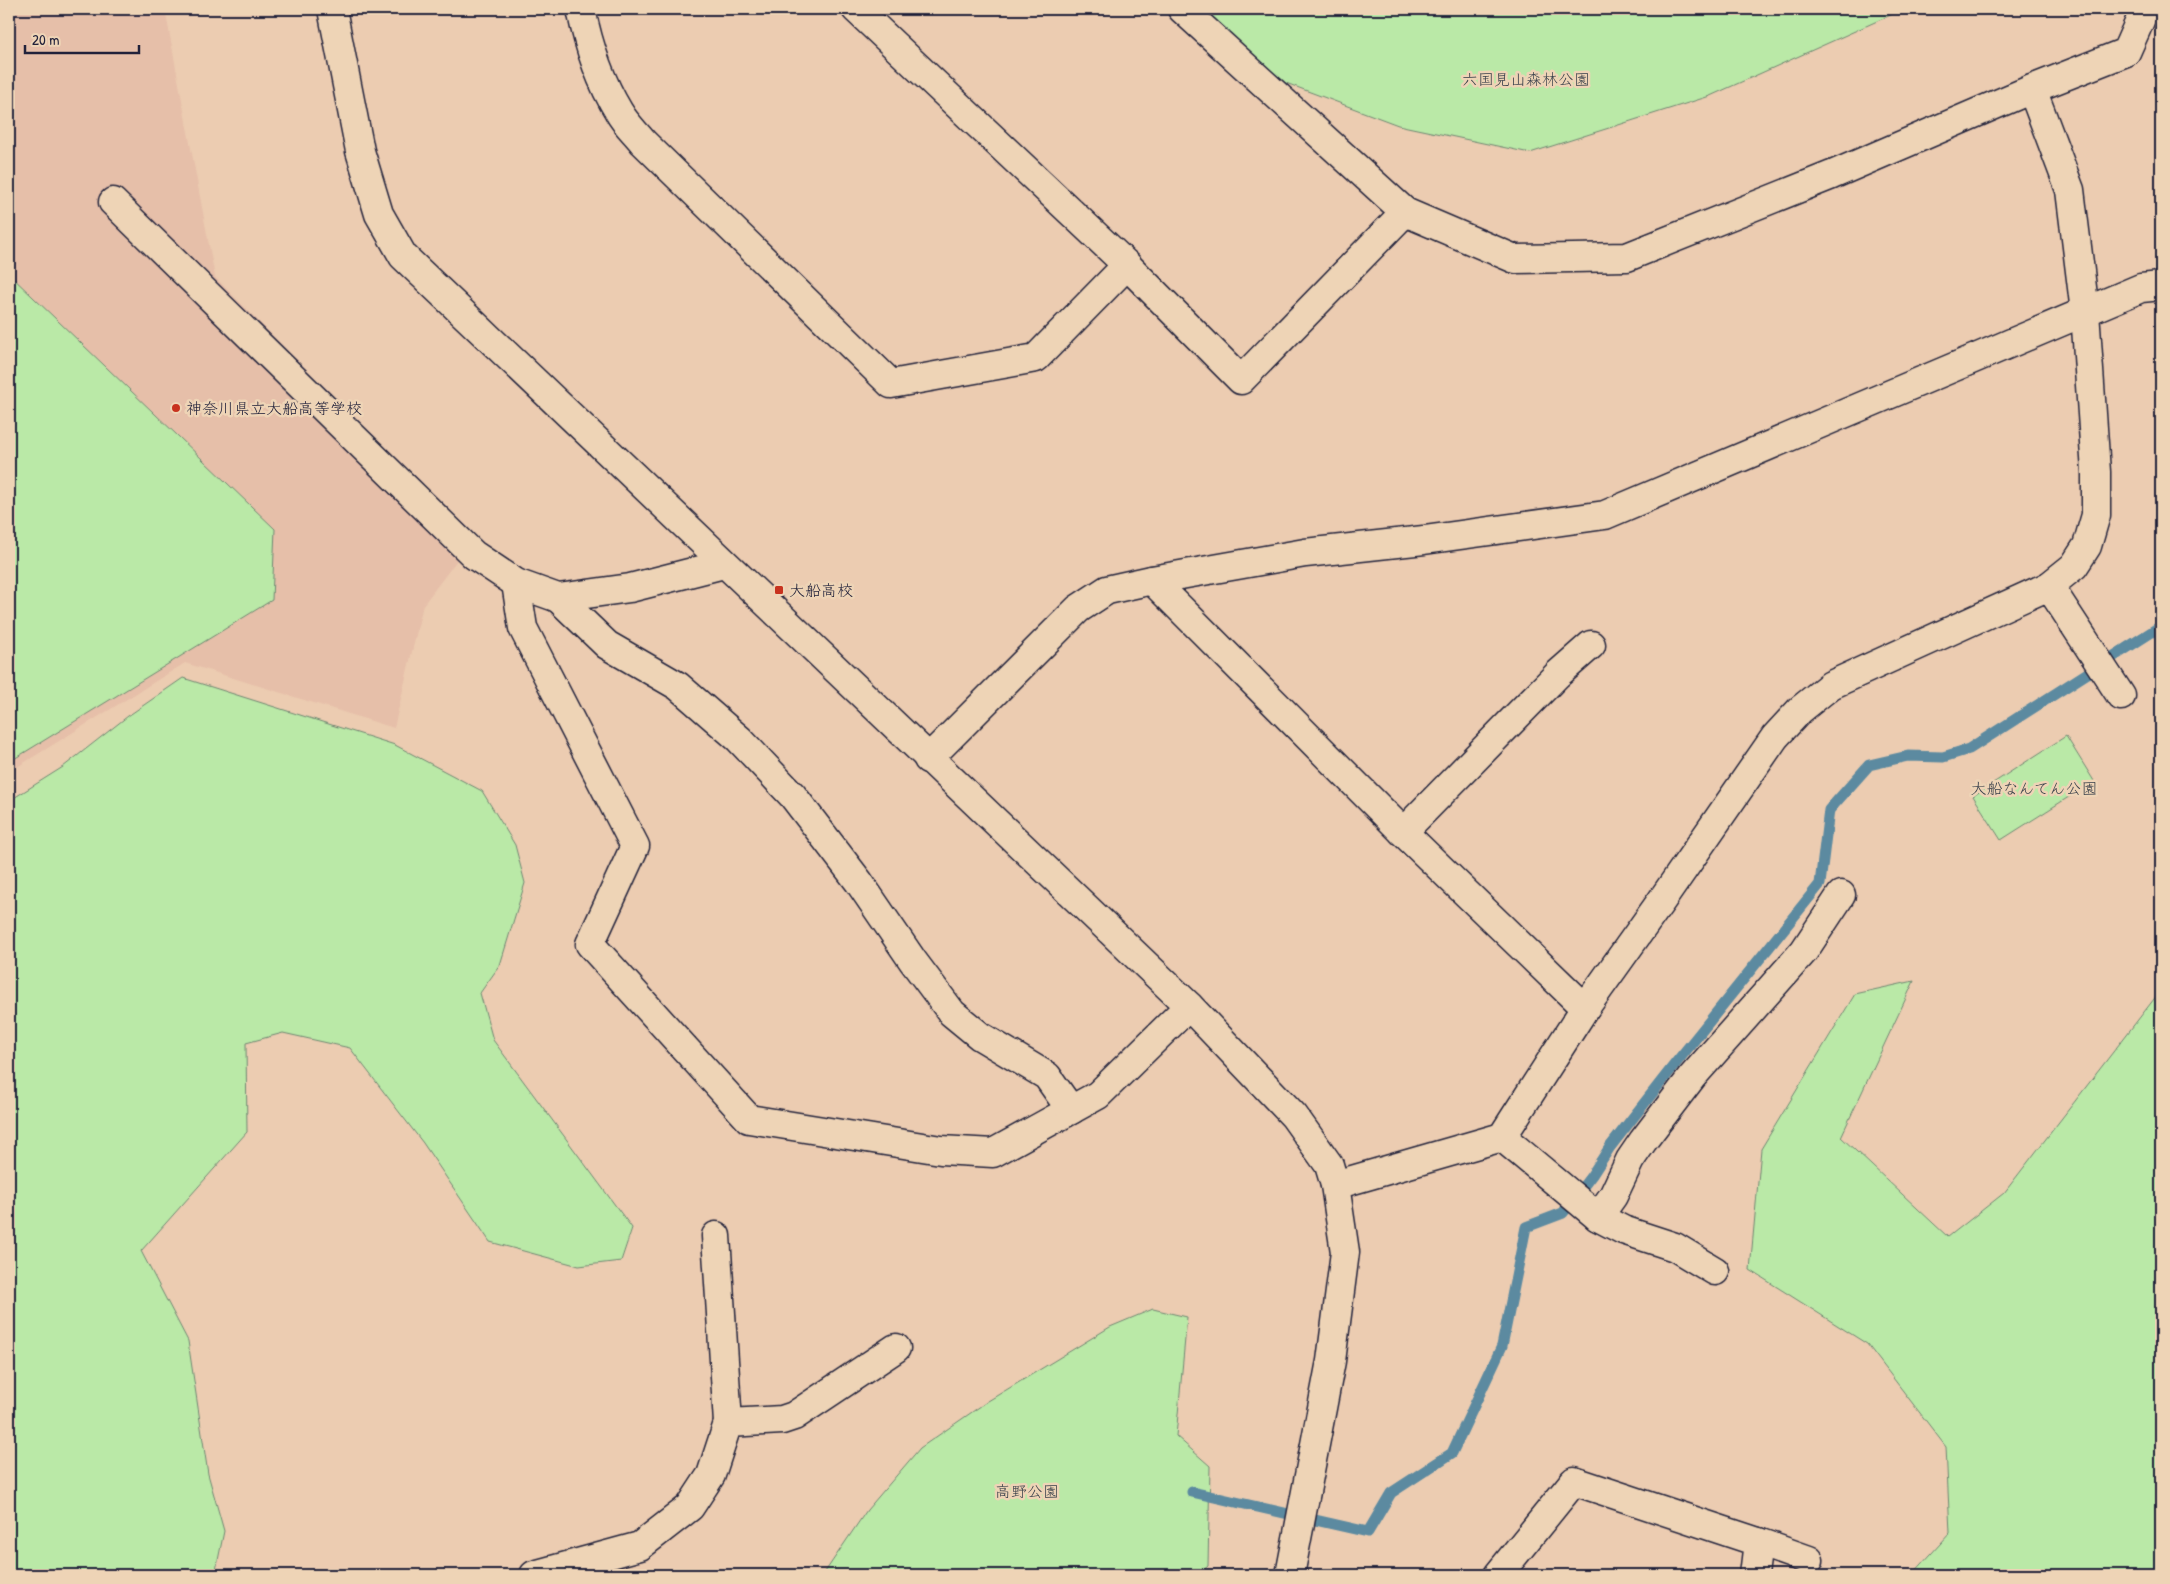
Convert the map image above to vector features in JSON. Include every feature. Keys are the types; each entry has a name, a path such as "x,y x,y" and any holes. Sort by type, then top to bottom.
{"street":[{"path":"332,9 360,151 379,214 403,256 1189,1006 1294,1116 1329,1165 1336,1185 1345,1252 1331,1361 1290,1575"},
{"path":"581,9 585,28 599,70 619,112 644,142 891,384 1036,358 1127,265"},
{"path":"856,9 1127,265 1241,380 1405,212"},
{"path":"1182,9 1405,212 1515,259 1627,257 1832,175 2032,88 2126,52 2142,16 2142,9"},
{"path":"1336,1185 1502,1136 1585,1008 1775,737 1800,710 1831,686 2049,586 2074,566 2087,546 2096,515 2096,472 2085,312 2070,190 2032,88"},
{"path":"113,202 474,555 516,583 558,598 607,645 678,686 739,739 793,796 858,882 952,1013 980,1036 1047,1076 1071,1110"},
{"path":"928,759 1078,609 1107,590 1152,580 1305,553 1424,540 1605,515 2141,288 2161,286"},
{"path":"558,598 630,588 724,564"},
{"path":"1152,580 1403,832 1585,1008"},
{"path":"516,583 523,628 636,846 590,944 749,1120 941,1150 993,1153 1098,1095 1189,1006"},
{"path":"2049,586 2122,696"},
{"path":"1403,832 1558,674 1591,645"},
{"path":"1598,1217 1643,1141 1692,1077 1804,950 1841,895"},
{"path":"1502,1136 1598,1217 1623,1230 1675,1247 1715,1271"},
{"path":"534,1575 640,1546 690,1507 710,1475 728,1423 716,1236"},
{"path":"728,1423 782,1420 794,1416 896,1348"},
{"path":"1498,1575 1574,1481 1809,1560"},
{"path":"1754,1575 1758,1542"}],"shaded area":[{"name":"神奈川県立大船高等学校","path":"9,9 165,9 215,277 473,539 423,605 394,728 185,663 9,772"}],"green space":[{"name":"六国見山森林公園","path":"1196,9 1904,9 1710,96 1530,153 1398,125 1286,83"},
{"path":"9,274 275,529 272,600 9,762"},
{"path":"183,678 395,745 482,791 515,845 525,883 500,965 480,993 493,1040 632,1228 621,1261 579,1266 490,1242 423,1143 350,1048 283,1033 246,1043 247,1132 141,1251 188,1341 208,1474 224,1531 215,1575 9,1575 9,801 63,767 128,716"},
{"name":"大船なんてん公園","path":"2066,736 2094,781 2001,840 1973,796"},
{"path":"1914,981 1841,1137 1948,1237 2004,1193 2161,990 2161,1575 1912,1575 1950,1533 1946,1447 1867,1344 1750,1270 1761,1149 1855,994"},
{"name":"高野公園","path":"1153,1309 1187,1317 1176,1436 1210,1466 1208,1566 1198,1575 823,1575 867,1510 920,1448 988,1401 1110,1327"}],"waterway":[{"path":"1192,1492 1368,1532 1391,1493 1452,1453 1502,1346 1526,1227 1563,1213 1592,1175 1610,1147 1820,884 1829,810 1869,765 1908,756 1943,757 1969,749 2161,626"}],"place":[{"name":"神奈川県立大船高等学校","path":"176,408"},
{"name":"大船高校","path":"779,590"}]}
